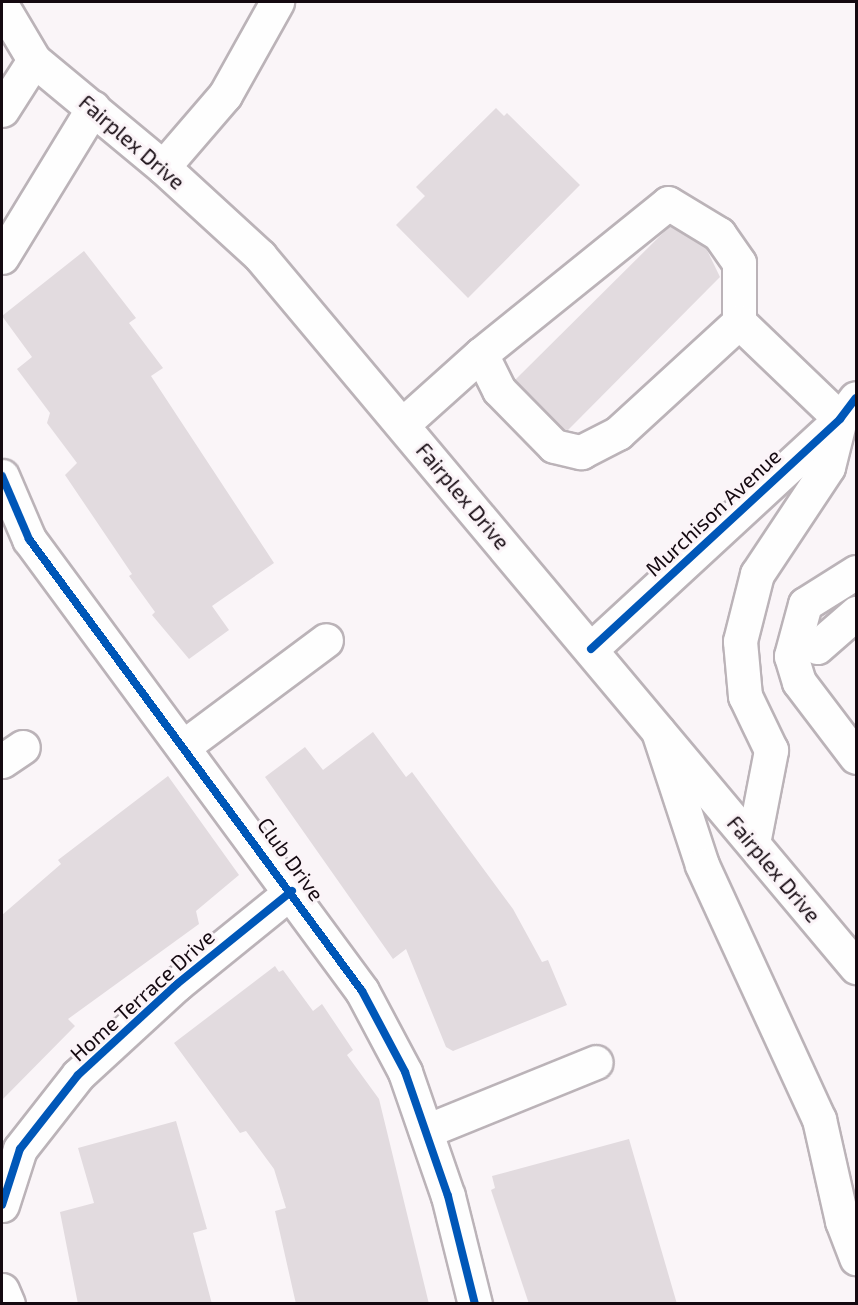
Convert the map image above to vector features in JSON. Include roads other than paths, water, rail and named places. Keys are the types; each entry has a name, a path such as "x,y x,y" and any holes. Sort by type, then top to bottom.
{"main road":[{"path":"163,167 225,95 278,2"},
{"name":"Fairplex Drive","path":"2,6 34,60 163,167 260,256 404,423 856,967"},
{"path":"2,56 34,60 2,110"},
{"path":"2,257 93,108"},
{"path":"404,423 481,354 668,203 719,234 739,263 739,322 618,433 581,452 554,446 499,390 481,354"},
{"path":"739,322 852,405 828,467 757,574 740,641 745,696 771,750 753,843"},
{"name":"Murchison Avenue","path":"591,649 852,405"},
{"name":"Club Drive","path":"2,476 29,539 292,891 362,991 405,1072 448,1196 474,1304"},
{"path":"856,572 805,604 791,656 799,682 856,757"},
{"path":"817,647 856,613"},
{"path":"184,746 326,640"},
{"path":"658,731 702,865 819,1119 842,1221 856,1258"},
{"name":"Home Terrace Drive","path":"2,1205 20,1149 78,1075 177,984 292,891"},
{"path":"426,1131 596,1062"},
{"path":"2,1290 8,1304"}]}
